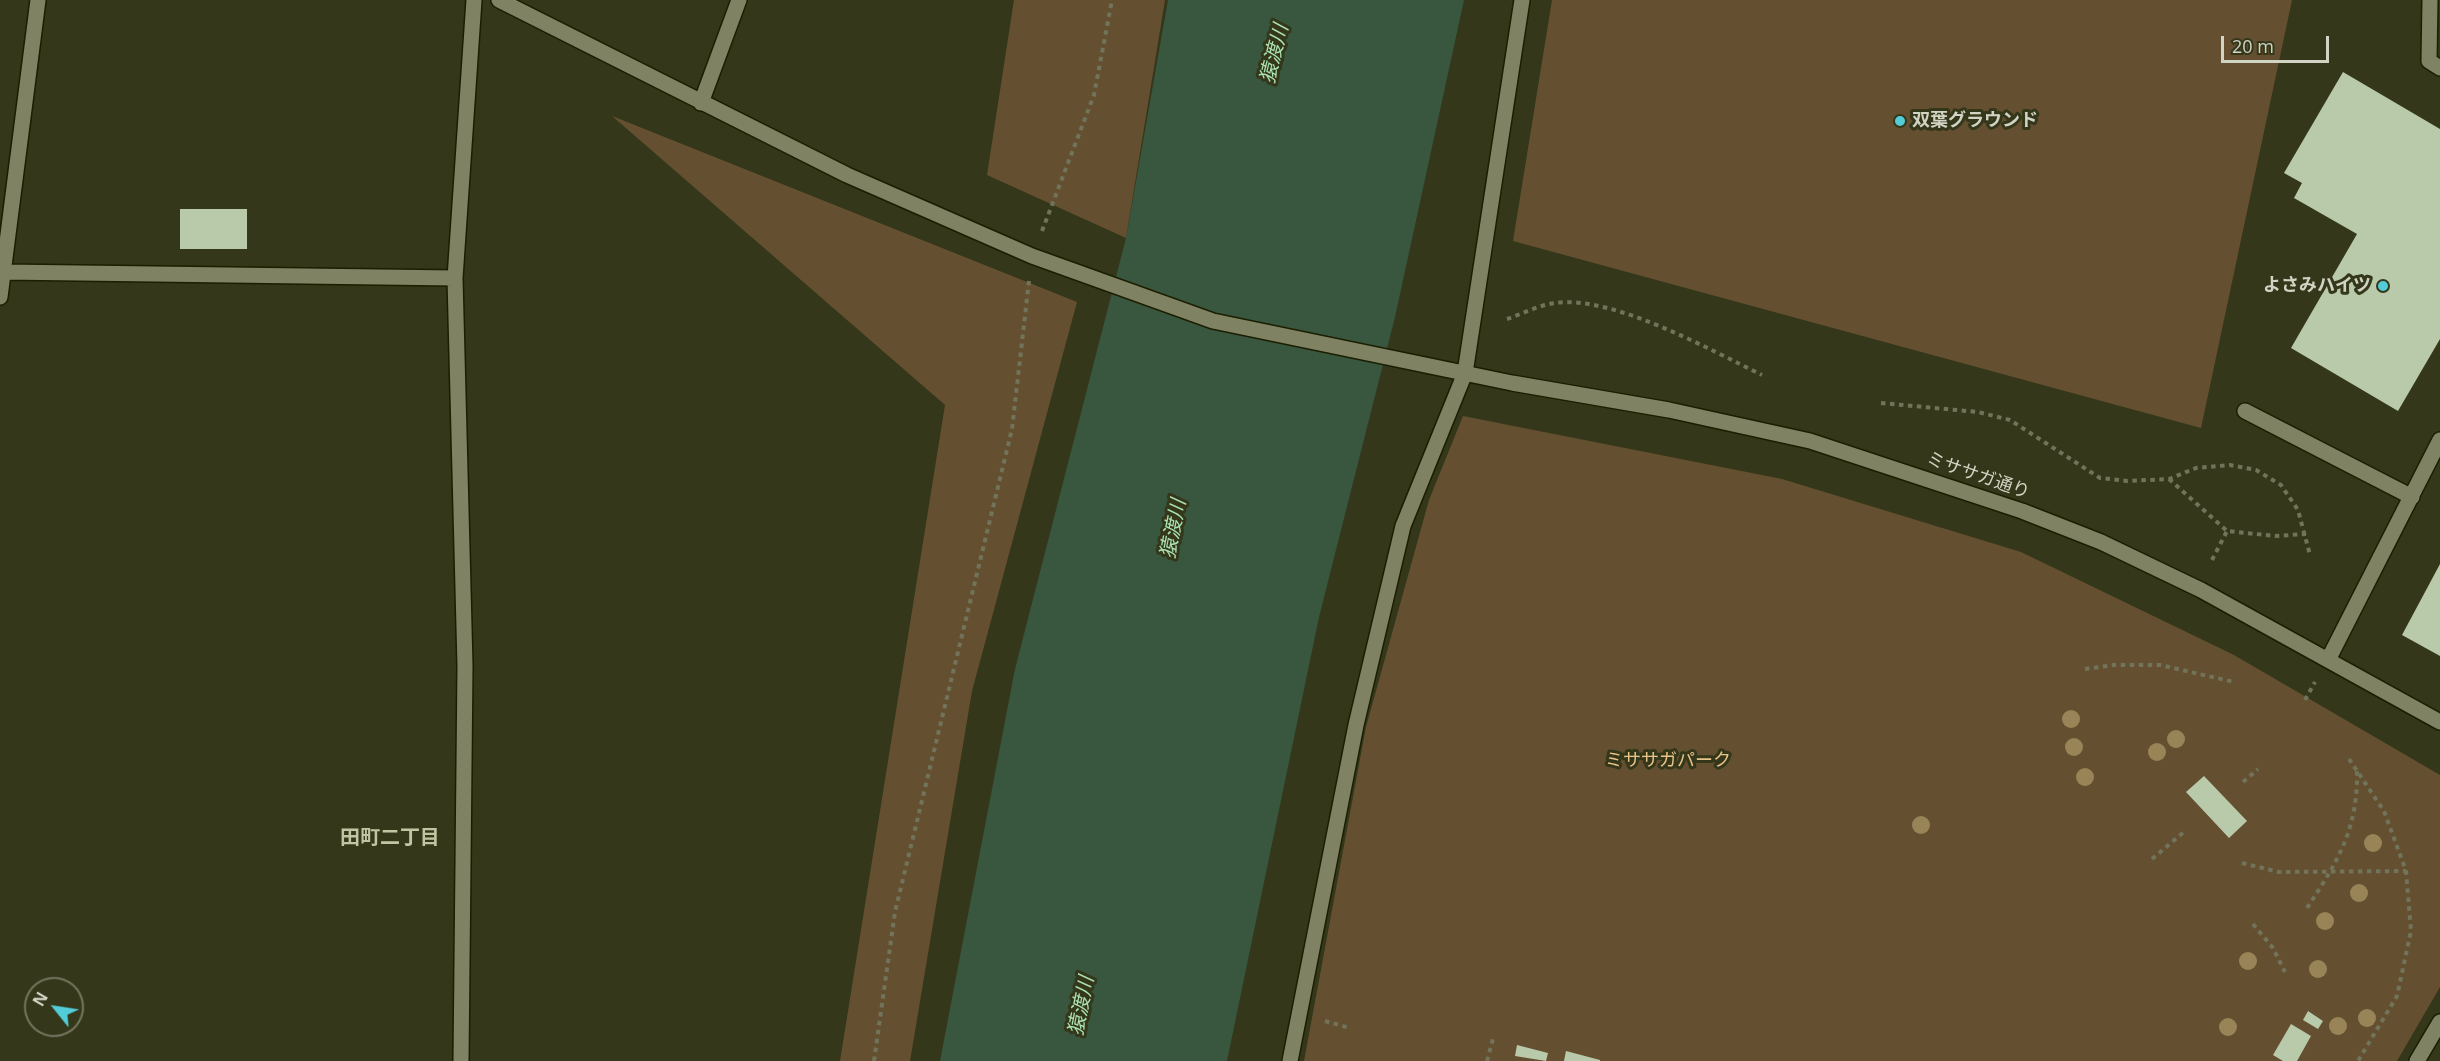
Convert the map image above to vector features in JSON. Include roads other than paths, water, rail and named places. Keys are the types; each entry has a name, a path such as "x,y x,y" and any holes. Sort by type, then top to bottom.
{"street":[{"path":"0,297 38,0"},
{"path":"461,1061 465,666 455,278 474,0"},
{"name":"ミササガ通り","path":"499,0 847,175 1032,256 1214,321 1465,373 1669,410 1810,441 2022,511 2101,542 2181,581 2440,722"},
{"path":"701,103 739,0"},
{"path":"1290,1061 1356,724 1403,526 1465,373 1522,0"},
{"path":"2430,0 2429,61 2440,68"},
{"path":"4,272 455,278"},
{"path":"2245,411 2412,497"},
{"path":"2328,660 2440,440"},
{"path":"2417,1061 2440,1022"}],"water":[{"name":"猿渡川","path":"1168,0 1464,0 1395,317 1319,617 1227,1061 940,1061 1015,669 1126,238"}],"place":[{"name":"双葉グラウンド","path":"1900,121"},
{"name":"よさみハイツ","path":"2383,286"}],"district":[{"name":"田町二丁目","path":"390,838"}],"park label":[{"name":"ミササガパーク","path":"1668,761"}]}
